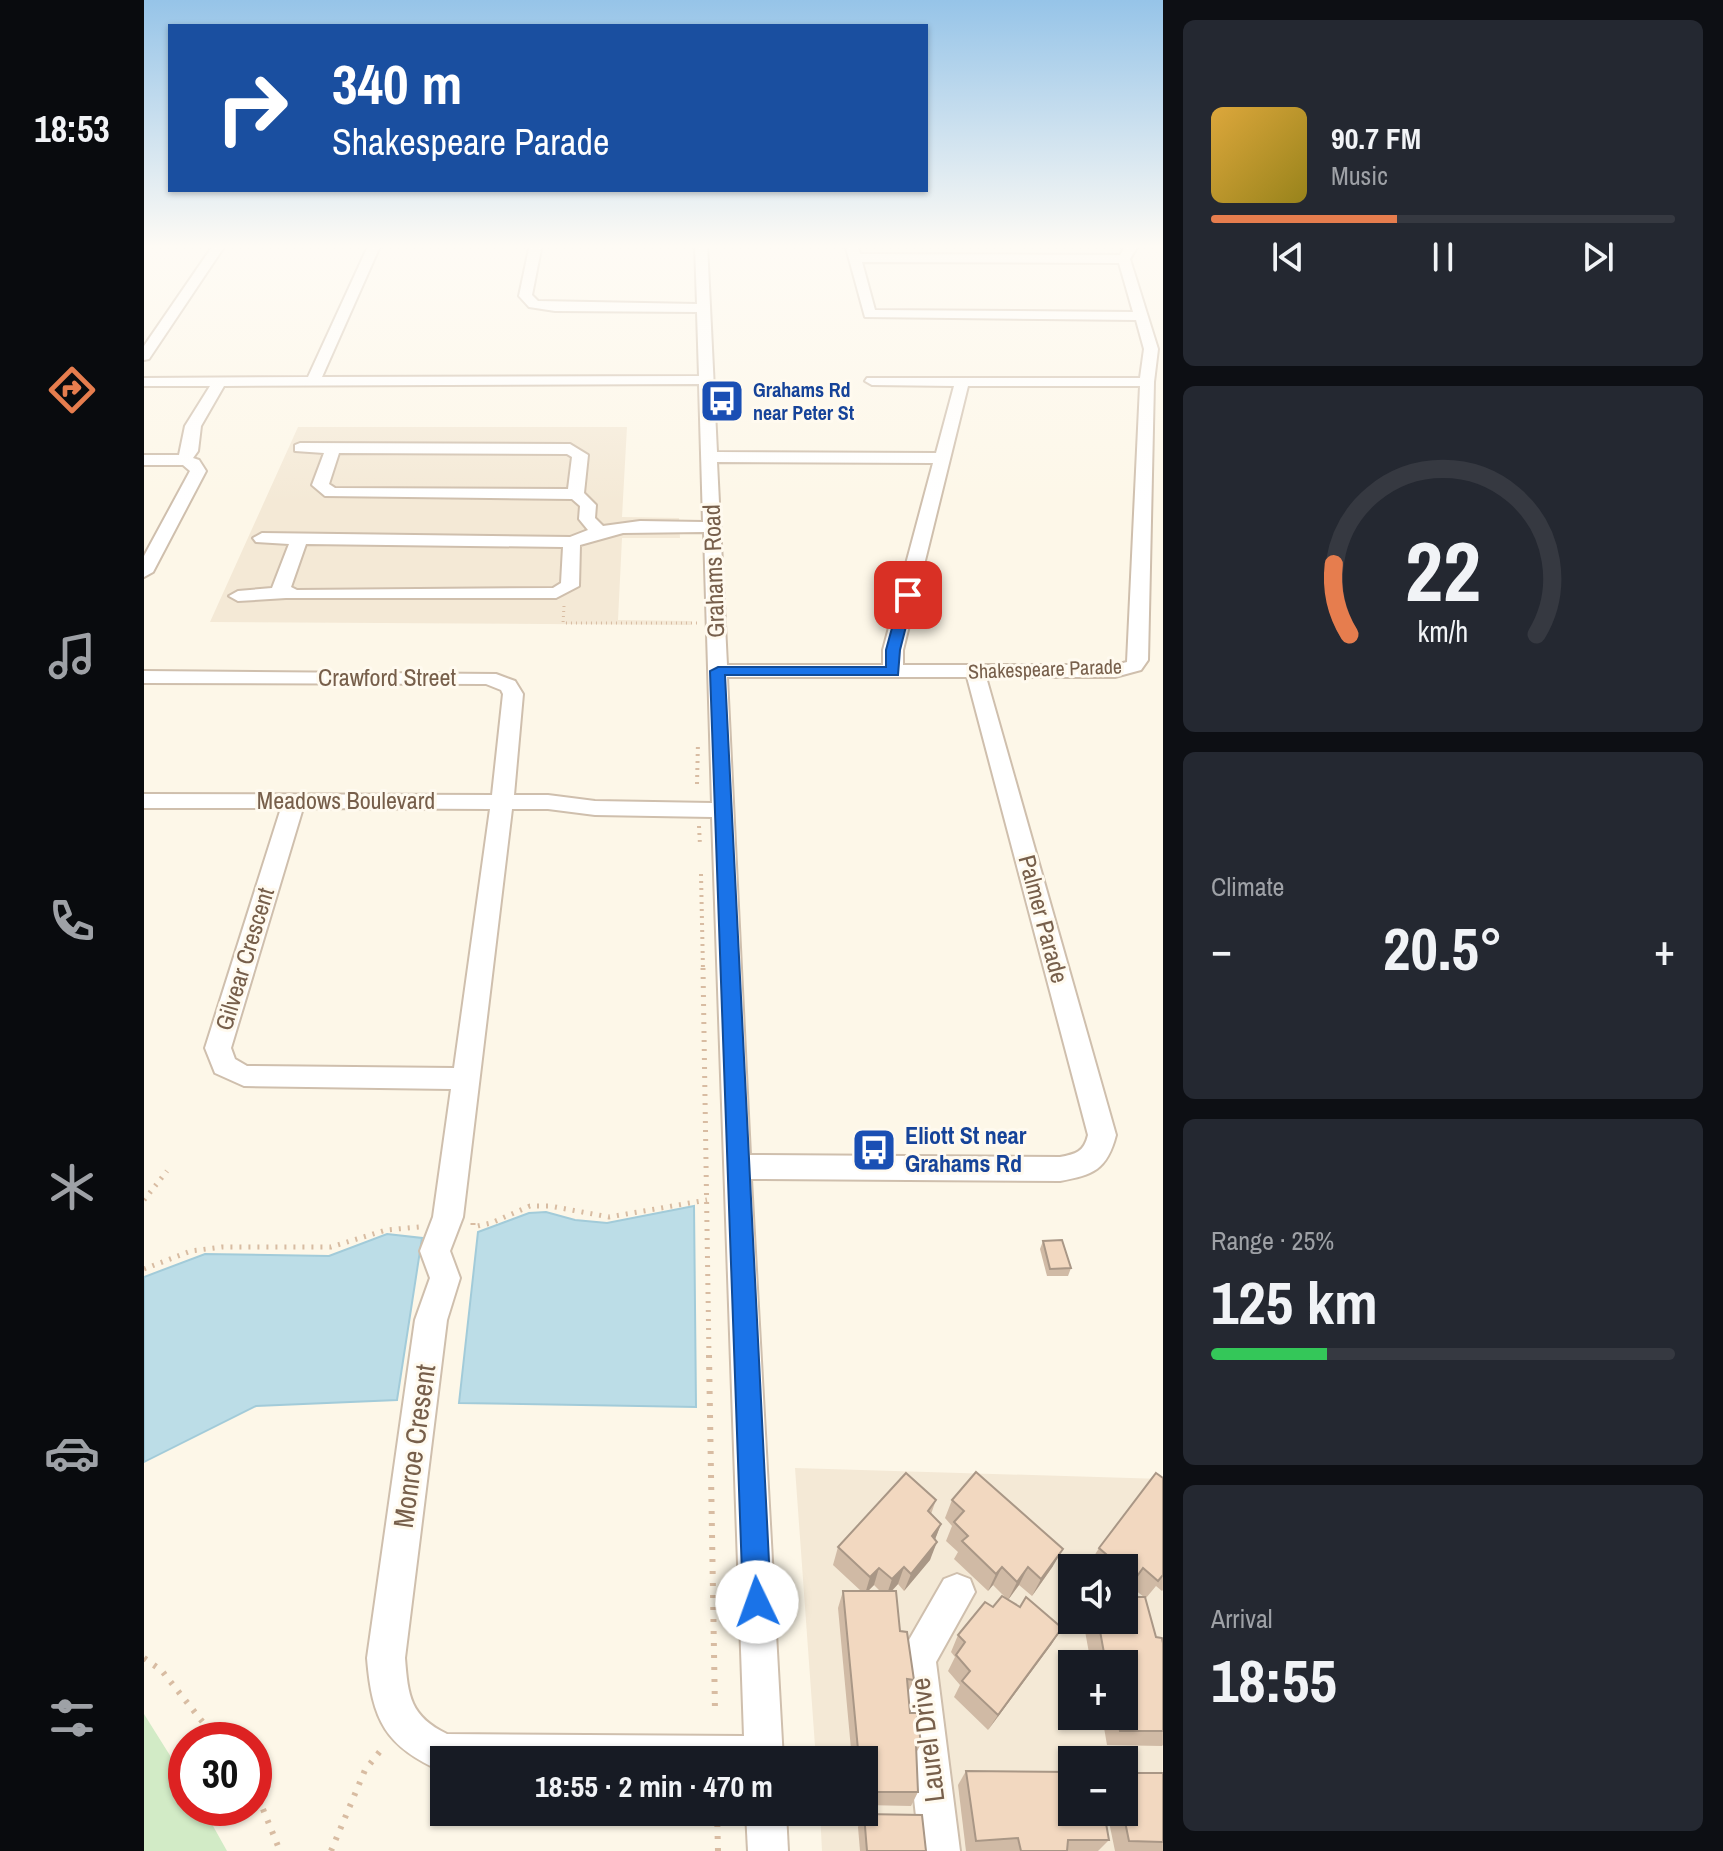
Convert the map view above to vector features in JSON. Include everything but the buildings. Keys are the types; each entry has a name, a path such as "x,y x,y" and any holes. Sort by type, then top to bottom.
{"street":[{"path":"144,356 161,330"},
{"path":"313,382 336,330"},
{"name":"Grahams Road","path":"705,330 763,1746"},
{"name":"Shakespeare Parade","path":"718,671 1115,671 1134,666 1138,660 1147,382 1151,349 1146,330"},
{"path":"144,382 708,380"},
{"path":"872,381 1147,382"},
{"path":"893,671 893,650 962,381"},
{"path":"184,460 190,451 193,426 219,383"},
{"path":"300,448 570,449 580,455 576,494"},
{"path":"333,449 320,485 331,493 576,494 588,505 587,519 597,530"},
{"path":"711,457 944,458"},
{"path":"144,460 184,460 193,463 198,471 144,572"},
{"path":"262,538 572,542 597,530 643,526 711,527"},
{"path":"285,593 281,585 299,539"},
{"path":"238,596 414,593 432,596 565,591 570,586 572,542"},
{"name":"Palmer Parade","path":"738,1167 1060,1169 1087,1164 1099,1151 1102,1135 975,671"},
{"name":"Crawford Street","path":"144,677 500,680 511,686 515,694 502,802"},
{"name":"Meadows Boulevard","path":"144,801 548,802 595,808 724,802"},
{"name":"Gilvear Crescent","path":"294,801 218,1048 224,1066 244,1076 466,1079"},
{"name":"Monroe Cresent","path":"430,1746 419,1742 404,1727 388,1694 386,1658 431,1320 445,1278 435,1251 448,1217 502,802"},
{"name":"Laurel Drive","path":"940,1851 917,1659 957,1592"},
{"path":"767,1826 768,1851"}],"path":[{"path":"565,591 563,623 715,623"},
{"path":"698,821 701,847"},
{"path":"701,863 715,1711"},
{"path":"144,1200 167,1171"},
{"path":"144,1658 162,1671 203,1722"},
{"path":"331,1851 365,1770 381,1750"},
{"path":"270,1826 280,1851"},
{"path":"717,1826 718,1851"}],"shaded area":[{"path":"298,427 627,427 622,517 679,518 680,538 622,538 618,620 691,621 691,625 210,622"},
{"path":"795,1468 1163,1479 1163,1851 822,1851 821,1826 878,1826 878,1746 815,1746"}],"green space":[{"path":"144,1714 168,1752 168,1826 213,1826 227,1851 144,1851"}],"water":[{"path":"694,1206 696,1407 459,1403 478,1232 529,1213 546,1212 575,1220 607,1223"},
{"path":"387,1234 422,1238 397,1400 256,1406 144,1462 144,1277 205,1254 329,1256"}],"place":[{"name":"Grahams Rd near Peter St","path":"722,401"},
{"name":"Eliott St near Grahams Rd","path":"874,1150"}],"route":[{"path":"757,1602 718,671 893,671 893,650 908,595"}]}
